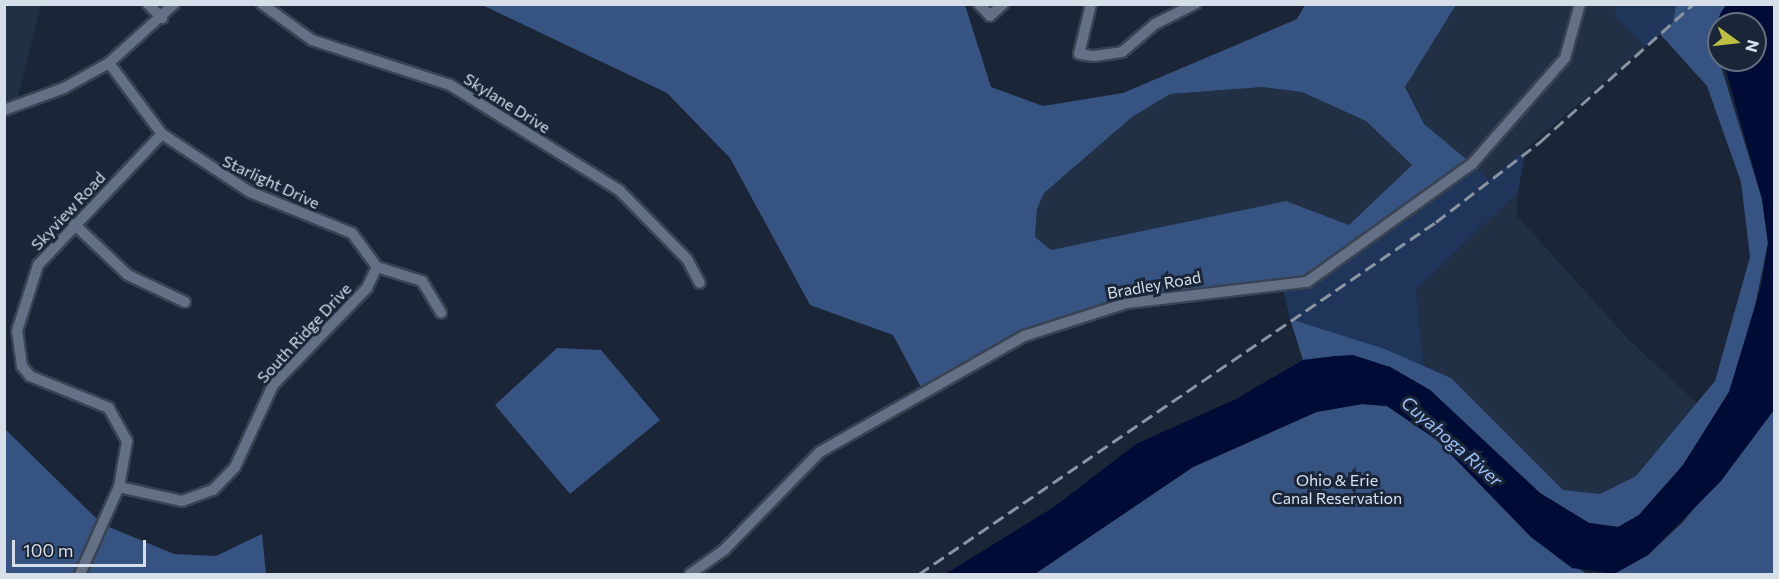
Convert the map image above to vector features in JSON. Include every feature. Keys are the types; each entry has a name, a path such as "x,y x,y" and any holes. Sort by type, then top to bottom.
{"street":[{"path":"148,4 162,18"},
{"path":"4,110 64,88 109,63 162,18 174,4"},
{"name":"Skylane Drive","path":"262,4 312,40 450,85 620,192 687,259 700,283"},
{"path":"979,4 990,16 1003,4"},
{"path":"1091,4 1079,54 1122,52 1155,24 1195,4"},
{"name":"Bradley Road","path":"690,574 723,550 820,452 1024,336 1127,303 1307,282 1472,164 1565,58 1580,4"},
{"name":"Starlight Drive","path":"109,63 162,134 250,192 352,233 377,267"},
{"name":"Skyview Road","path":"80,574 119,487 127,441 116,416 98,402 30,376 17,350 31,276 74,224 162,134"},
{"path":"74,224 128,274 185,302"},
{"path":"377,267 422,281 441,312"},
{"name":"South Ridge Drive","path":"119,487 182,501 213,490 235,467 273,385 367,288 377,267"}],"shaded area":[{"path":"5,5 41,5 17,100 5,104"},
{"path":"1456,5 1617,5 1615,16 1645,47 1489,180 1424,124 1405,87"},
{"path":"1617,5 1676,5 1673,23 1645,47 1614,16"},
{"path":"1263,87 1302,92 1366,121 1412,165 1349,225 1286,201 1051,250 1035,237 1037,209 1044,193 1132,117 1170,94"},
{"path":"1526,149 1518,192 1416,290 1424,366 1290,319 1282,284 1472,164 1489,180"},
{"path":"1518,192 1517,216 1629,340 1697,403 1636,476 1600,494 1563,490 1451,378 1424,366 1416,290"}],"green space":[{"path":"482,5 965,5 991,87 1043,106 1123,93 1297,19 1305,5 1456,5 1405,87 1424,124 1472,164 1307,282 1177,294 1024,336 924,393 893,335 810,305 730,158 667,93","holes":["1263,87 1302,92 1366,121 1412,165 1349,225 1286,201 1051,250 1035,237 1037,209 1044,193 1132,117 1170,94"]},
{"path":"1676,5 1726,5 1724,12 1707,12 1707,72 1723,72 1762,199 1768,243 1751,325 1729,392 1683,465 1639,515 1618,527 1589,523 1540,493 1430,390 1390,367 1336,356 1303,360 1290,319 1385,349 1451,378 1563,490 1600,494 1636,476 1715,381 1750,257 1741,182 1707,86 1660,34 1673,22"},
{"path":"557,348 601,350 660,420 570,494 495,405"},
{"name":"Ohio & Erie Canal Reservation","path":"1362,404 1387,406 1437,440 1531,537 1587,574 1034,574 1193,467 1317,412"},
{"path":"1774,410 1774,574 1614,574 1648,555 1683,522"},
{"path":"4,428 102,524 174,554 216,556 262,534 266,574 5,574"}],"water":[{"name":"Cuyahoga River","path":"1726,5 1774,5 1774,410 1721,481 1648,555 1614,574 1572,568 1531,537 1437,440 1387,406 1362,404 1316,412 1193,467 1035,574 945,574 1054,507 1136,444 1236,399 1303,360 1336,356 1353,355 1390,367 1430,390 1540,493 1589,523 1618,527 1639,515 1683,465 1729,392 1761,286 1768,243 1762,199 1726,72 1767,72 1767,12 1721,12"}],"railway":[{"path":"919,574 1436,222 1541,141 1693,4"}]}
